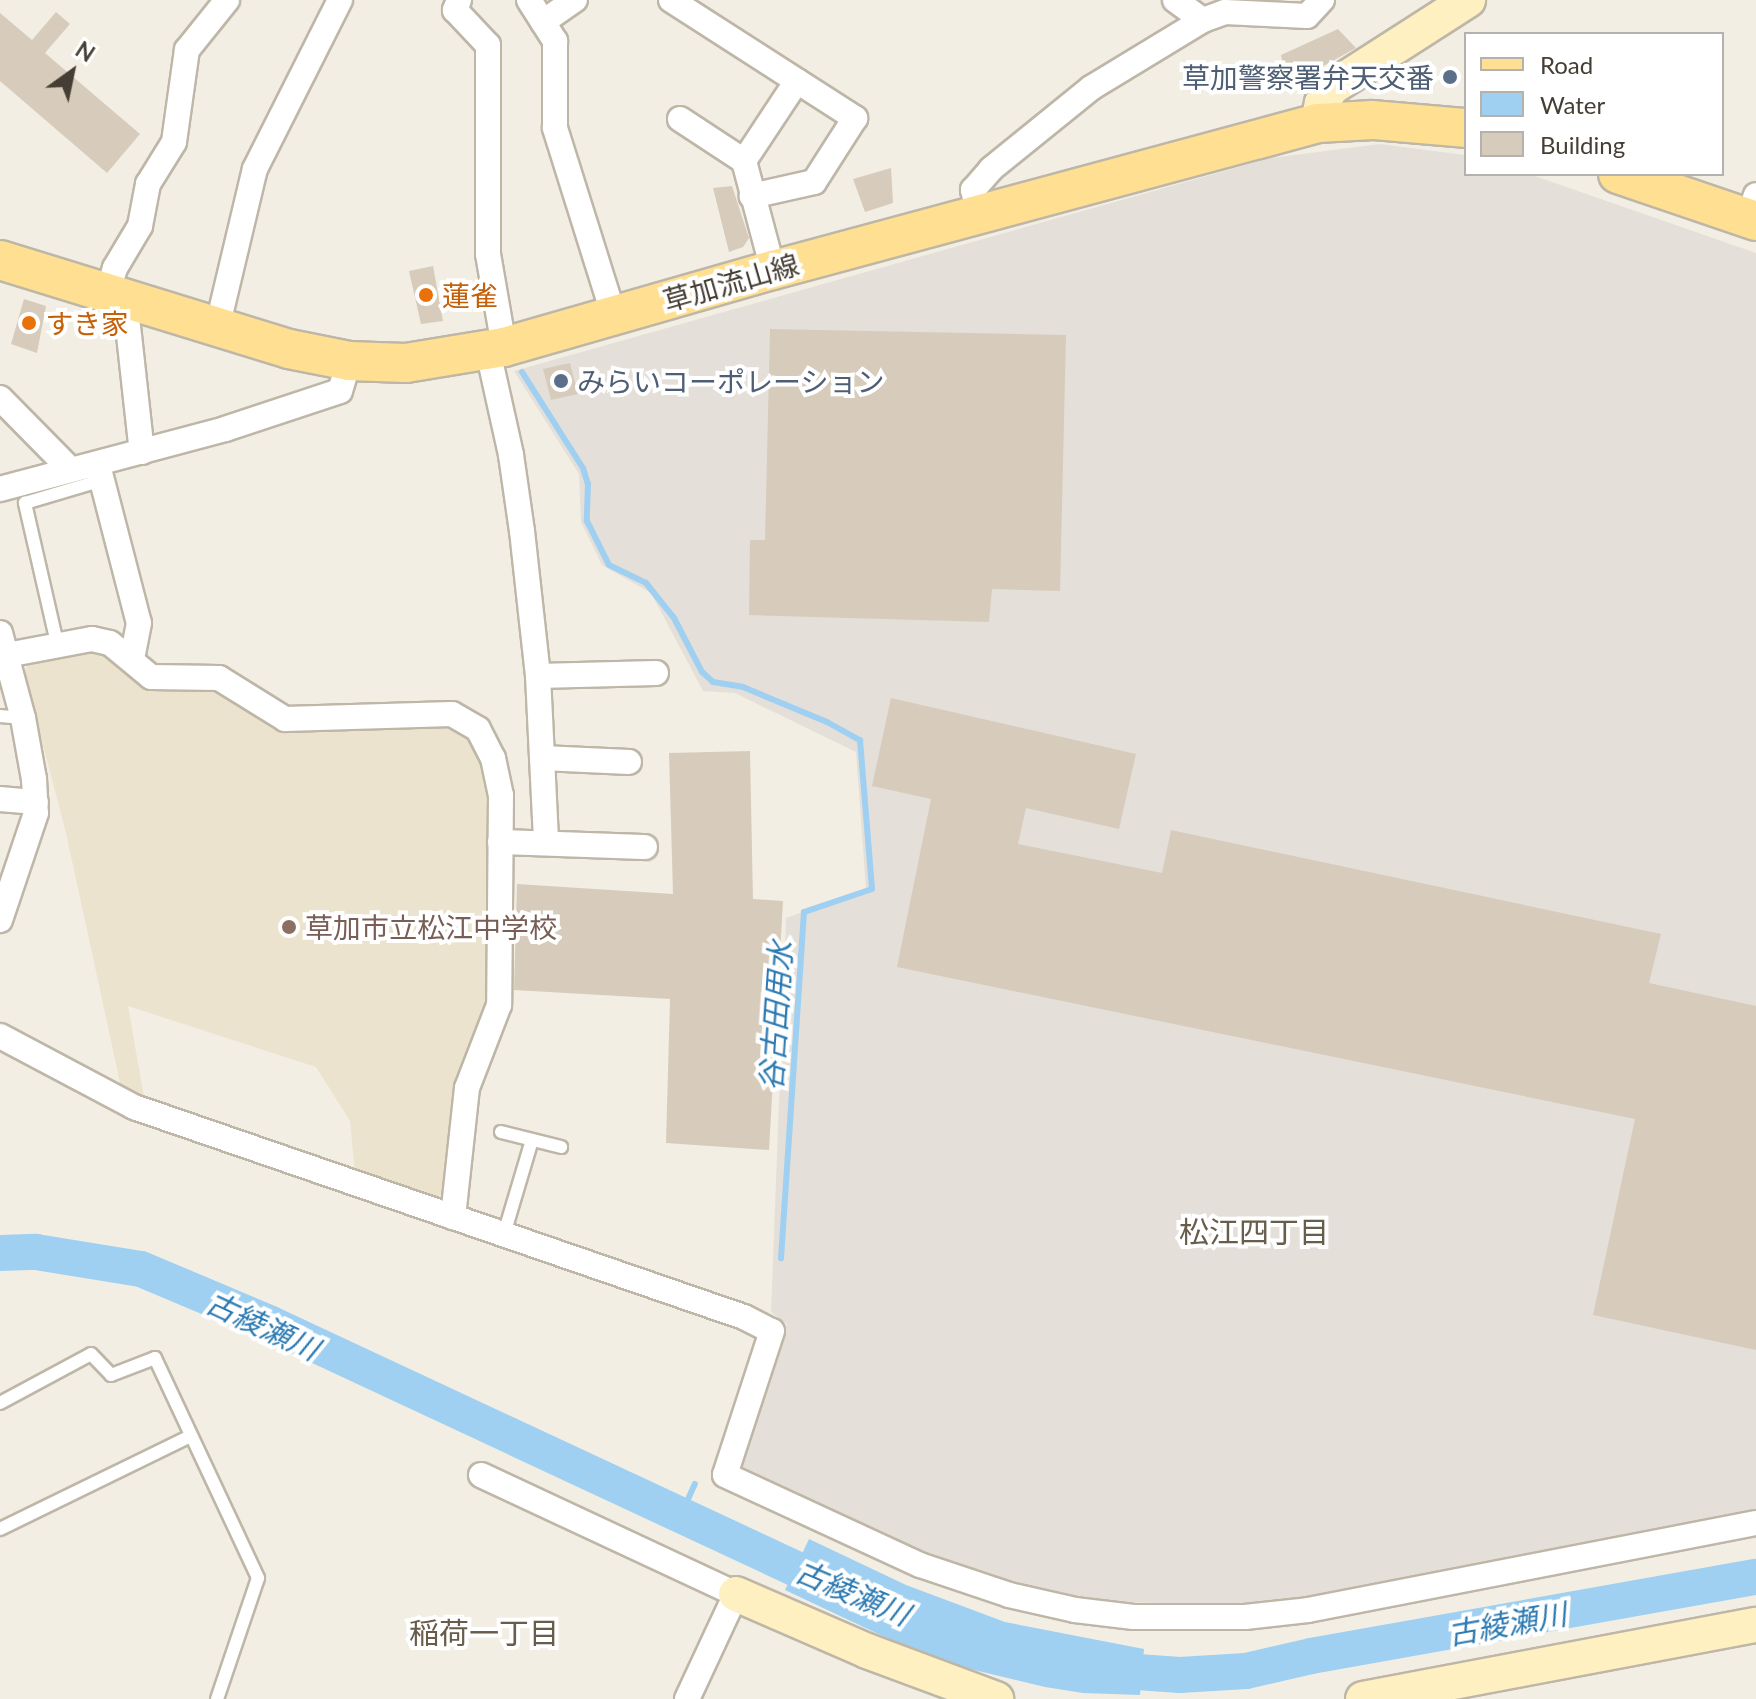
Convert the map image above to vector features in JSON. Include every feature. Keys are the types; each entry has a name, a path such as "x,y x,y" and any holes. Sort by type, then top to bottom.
{"main road":[{"name":"草加流山線","path":"0,260 217,328 349,361 406,363 496,349 773,270 1318,123 1386,120 1464,128"},
{"path":"1625,176 1753,211"}],"street":[{"path":"142,452 116,297 115,268 140,226 148,184 174,142 187,50 227,0"},
{"path":"217,328 255,169 340,0"},
{"path":"459,0 455,10 488,45 488,254 496,349 538,676 546,841"},
{"path":"529,0 555,41 555,128 614,316"},
{"path":"543,22 575,0"},
{"path":"671,0 855,118 814,182 752,196"},
{"path":"1175,0 1218,11 1307,16 1322,0"},
{"path":"1318,123 1322,103 1331,88 1468,0"},
{"path":"979,214 973,190 991,169 1091,88 1218,11"},
{"path":"744,161 797,81"},
{"path":"680,119 744,161 773,270"},
{"path":"0,489 70,469 100,473 142,452 340,391 349,361"},
{"path":"0,398 70,469"},
{"path":"100,473 139,623 132,660"},
{"path":"0,920 36,813 36,802 11,717 4,644 92,639 110,643 151,677 219,678 285,719 452,714 466,720 478,729 493,758 501,795 499,1005 467,1088 453,1217"},
{"path":"538,676 656,673"},
{"path":"542,758 629,762"},
{"path":"0,799 36,802"},
{"path":"500,842 546,841 645,847"},
{"path":"0,1036 134,1107 744,1317 772,1331 725,1475 920,1565 1009,1595 1075,1610 1134,1617 1245,1617 1338,1605 1756,1523"},
{"path":"481,1475 736,1594 867,1651 996,1699"},
{"path":"687,1699 736,1594"},
{"path":"1363,1699 1756,1625"}],"lane":[{"path":"57,643 25,503 100,473"},
{"path":"501,1132 561,1147"},
{"path":"504,1234 532,1140"},
{"path":"0,1403 91,1354 111,1375 155,1358 258,1578 217,1699"},
{"path":"0,1529 191,1436"}],"shaded area":[{"path":"1380,144 1464,155 1464,176 1535,176 1756,253 1756,1511 1264,1607 1102,1601 1006,1585 929,1561 739,1468 787,1324 771,1312 786,918 866,889 856,752 735,693 703,691 651,593 602,565 581,522 579,474 514,371 1271,158"},
{"name":"草加市立松江中学校","path":"99,651 143,688 215,684 278,727 450,723 476,740 487,771 493,862 487,1014 462,1063 449,1184 443,1195 433,1199 355,1172 350,1121 316,1067 128,1006 144,1097 121,1087 66,833 24,672 34,655"}],"water":[{"path":"809,1539 906,1585 1005,1622 1144,1649 1140,1695 1083,1693 1045,1687 970,1669 908,1648 785,1590"}],"building":[{"path":"56,12 70,24 45,53 140,134 107,173 0,81 0,13 32,40"},
{"path":"1338,29 1356,48 1287,86 1281,55"},
{"path":"891,168 893,203 865,212 853,179"},
{"path":"732,186 749,238 743,247 729,252 713,188"},
{"path":"433,266 443,321 421,324 409,271"},
{"path":"24,299 46,306 37,353 11,344"},
{"path":"770,329 1066,335 1060,591 992,589 989,622 749,615 750,540 765,540"},
{"path":"570,363 578,394 551,400 543,369"},
{"path":"891,698 1136,754 1119,829 1026,808 1018,844 1162,873 1171,830 1661,934 1649,983 1756,1006 1756,1350 1593,1315 1635,1119 897,967 931,799 872,786"},
{"path":"750,751 753,899 783,901 769,1150 666,1143 670,999 514,990 517,884 673,894 669,753"}],"waterway":[{"name":"谷古田用水","path":"522,372 583,468 588,484 587,521 609,565 646,583 674,618 702,672 713,682 743,687 827,722 860,740 872,889 804,912 781,1258"},
{"name":"古綾瀬川","path":"0,1253 36,1252 141,1269 271,1324 837,1588"},
{"name":"谷古田用水","path":"681,1515 695,1484"},
{"name":"古綾瀬川","path":"1095,1669 1180,1675 1246,1671 1311,1656 1756,1577"}],"place":[{"name":"草加警察署弁天交番","path":"1450,77"},
{"name":"蓮雀","path":"426,295"},
{"name":"すき家","path":"29,323"},
{"name":"みらいコーポレーション","path":"561,381"},
{"name":"草加市立松江中学校","path":"289,927"}],"district":[{"name":"松江四丁目","path":"1254,1231"},
{"name":"稲荷一丁目","path":"484,1632"}]}
